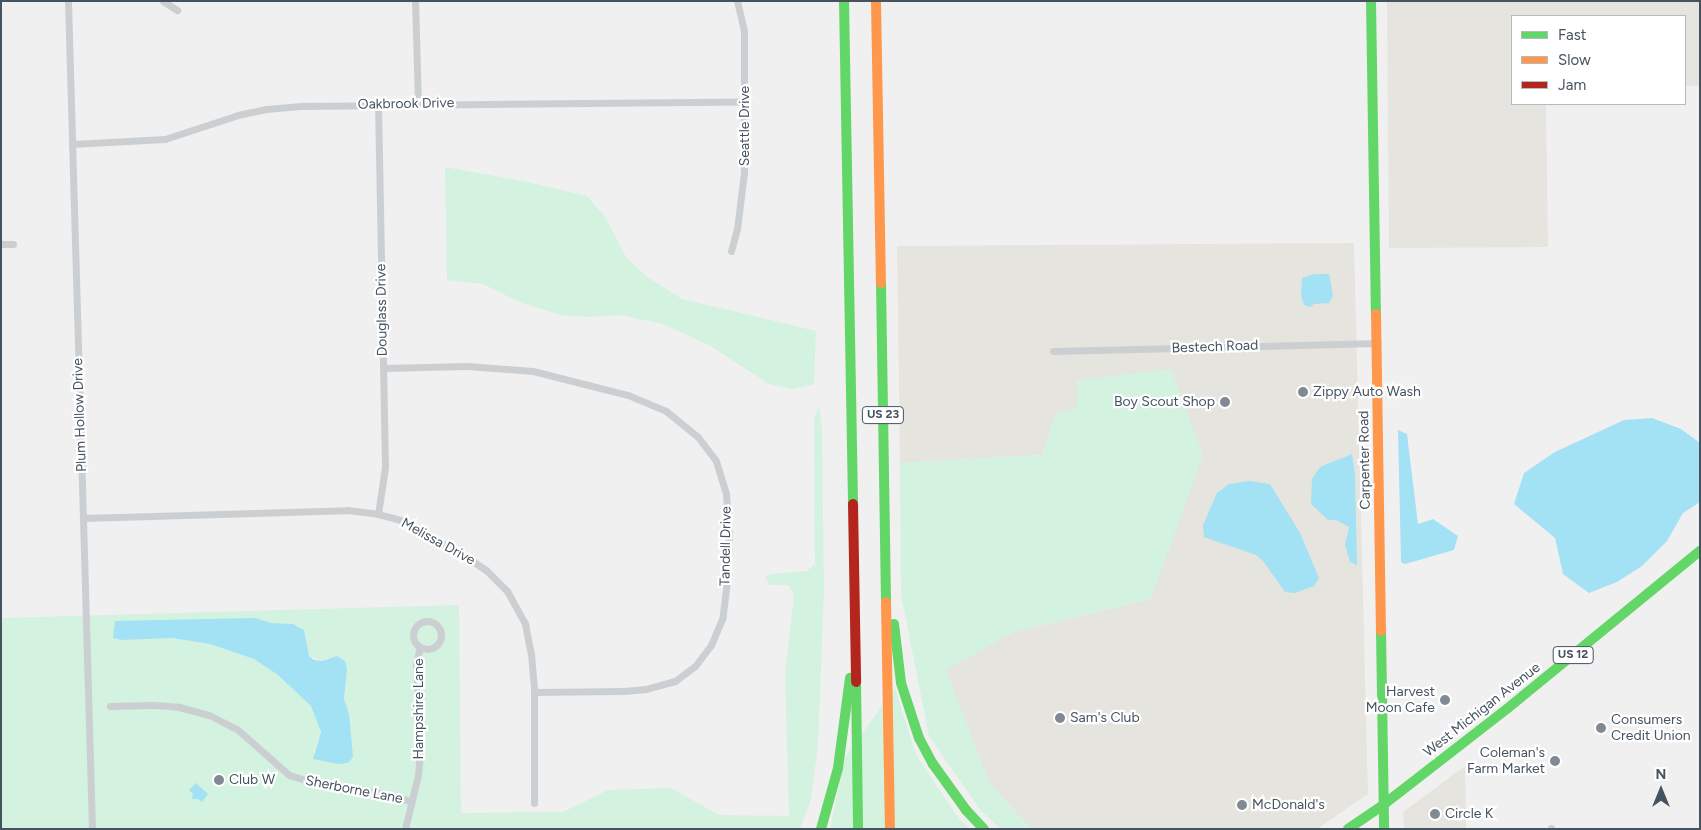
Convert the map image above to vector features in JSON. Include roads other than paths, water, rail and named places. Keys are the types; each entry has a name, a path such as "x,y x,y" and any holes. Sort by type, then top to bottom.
{"main road":[{"name":"US 23","path":"844,1 858,829"},
{"name":"US 23","path":"876,1 890,829"},
{"name":"Carpenter Road","path":"1371,1 1378,343 1384,829"},
{"path":"885,546 897,654 908,708 919,738 933,764 966,810 984,829"},
{"name":"West Michigan Avenue","path":"1348,829 1383,805 1508,708 1700,551"},
{"path":"821,829 838,768 855,639"}],"street":[{"name":"Plum Hollow Drive","path":"68,1 92,829"},
{"path":"163,1 178,10"},
{"path":"415,1 418,104"},
{"name":"Seattle Drive","path":"731,250 738,229 744,182 744,31 737,1"},
{"name":"Oakbrook Drive","path":"72,144 165,139 238,115 266,109 418,104 745,101"},
{"name":"Douglass Drive","path":"378,105 385,467 378,514"},
{"path":"1,244 13,244"},
{"name":"Bestech Road","path":"1053,351 1378,343"},
{"name":"Tandell Drive","path":"384,368 467,366 533,372 628,395 666,411 698,437 716,461 726,494 729,534 727,581 722,619 711,645 695,666 675,681 646,689 534,692"},
{"name":"Melissa Drive","path":"82,518 347,510 378,514 400,520 465,556 486,570 507,590 525,624 531,654 534,692 534,803"},
{"name":"Hampshire Lane","path":"423,622 432,622 439,628 439,641 429,648 420,647 414,640 416,627 423,622"},
{"name":"Hampshire Lane","path":"405,829 418,775 420,754 416,664 420,647"},
{"name":"Sherborne Lane","path":"110,706 153,705 179,707 209,715 237,729 289,775 322,785 379,793 411,801"}],"water":[{"path":"1315,274 1329,274 1333,295 1329,303 1314,304 1310,307 1304,305 1301,295 1302,278"},
{"path":"1652,418 1681,429 1700,443 1700,502 1683,513 1667,541 1642,566 1617,582 1589,593 1563,574 1555,538 1514,504 1524,473 1555,452 1624,420"},
{"path":"1398,430 1407,434 1418,524 1433,519 1458,536 1454,550 1405,564 1401,562"},
{"path":"1352,454 1355,474 1357,565 1350,562 1345,545 1349,527 1336,520 1328,520 1311,504 1312,479 1320,467"},
{"path":"1249,481 1270,484 1300,533 1319,578 1314,586 1295,593 1285,592 1263,561 1256,555 1204,537 1203,525 1217,493 1229,484"},
{"path":"256,618 271,623 293,624 304,630 309,656 314,660 322,661 337,656 345,661 347,669 344,699 349,714 353,757 348,763 338,764 313,759 321,732 311,706 278,675 254,659 210,644 172,638 122,640 113,638 115,621"},
{"path":"196,783 208,794 202,802 198,799 192,799 193,794 189,790"}],"place":[{"name":"Zippy Auto Wash","path":"1303,392"},
{"name":"Boy Scout Shop","path":"1225,402"},
{"name":"Harvest Moon Cafe","path":"1445,700"},
{"name":"Sam's Club","path":"1060,718"},
{"name":"Consumers Credit Union","path":"1601,728"},
{"name":"Coleman's Farm Market","path":"1555,761"},
{"name":"Club W","path":"219,780"},
{"name":"McDonald's","path":"1242,805"},
{"name":"Circle K","path":"1435,814"}]}
